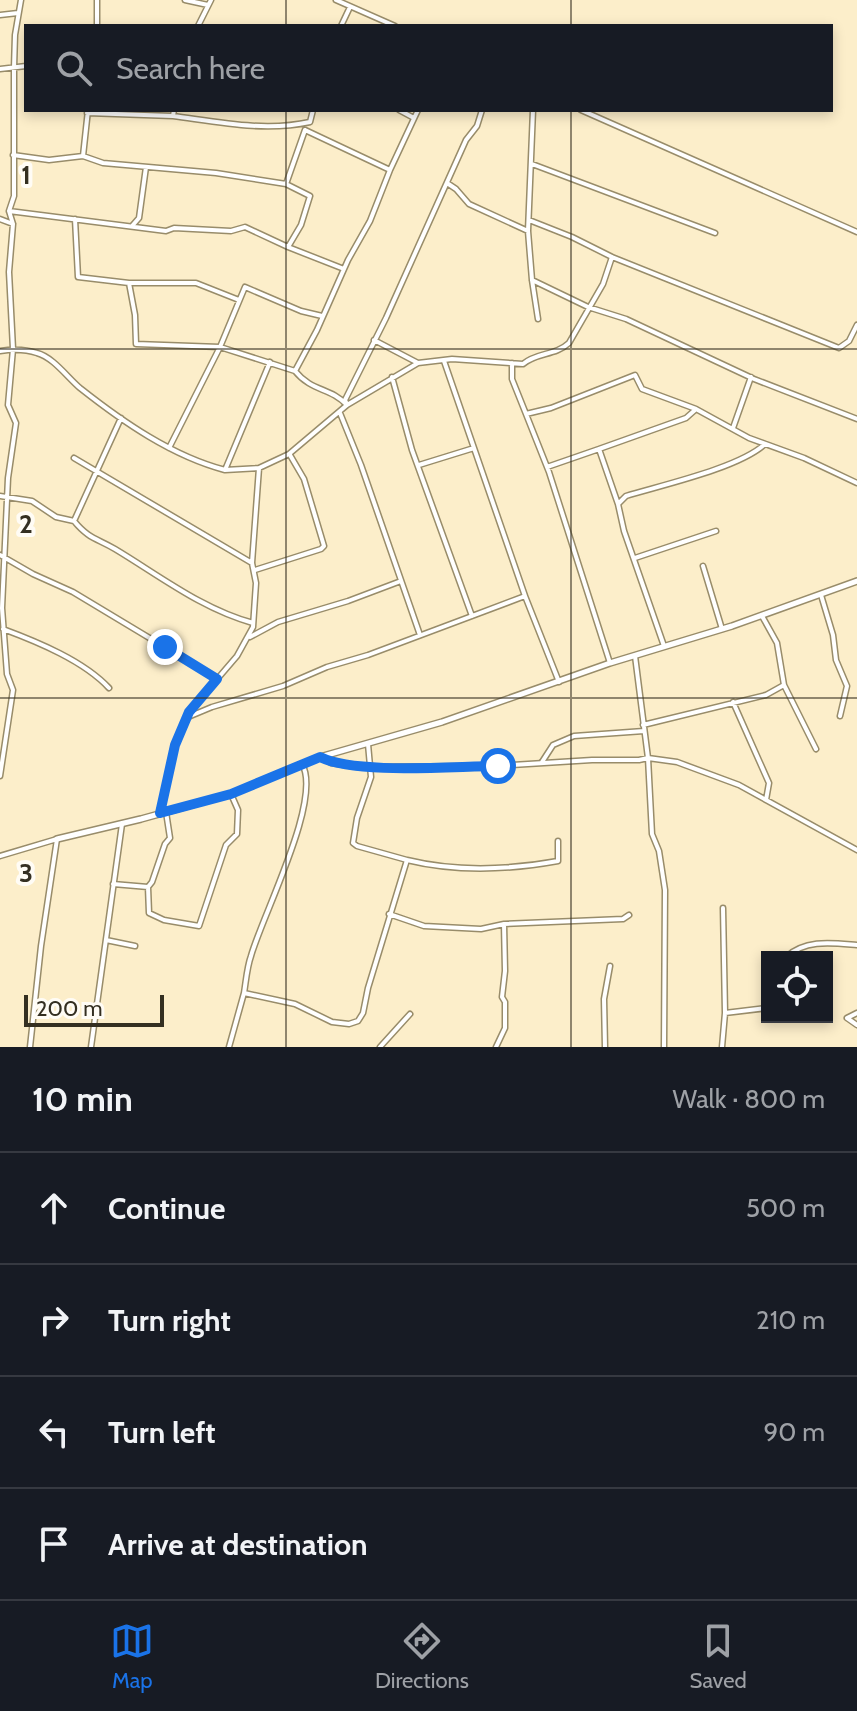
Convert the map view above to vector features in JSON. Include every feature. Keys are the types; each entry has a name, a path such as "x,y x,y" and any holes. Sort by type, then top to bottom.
{"street":[{"path":"0,776 13,690 7,674 2,608 3,556 16,423 8,405 13,349 10,294 13,224 9,211 14,196 14,68 21,0"},
{"path":"97,0 97,24"},
{"path":"185,0 210,3 199,24"},
{"path":"336,0 391,24"},
{"path":"342,24 351,6"},
{"path":"0,15 18,13"},
{"path":"0,69 24,66"},
{"path":"83,156 88,112"},
{"path":"140,112 174,113 244,126 303,128 390,170"},
{"path":"286,184 303,128 310,122 312,112"},
{"path":"403,112 414,118"},
{"path":"295,371 370,221 417,112"},
{"path":"0,351 13,349 41,354 121,418 201,464 225,470 259,468 289,454 340,413 346,403 481,112"},
{"path":"533,112 528,231 538,319"},
{"path":"586,112 857,232"},
{"path":"13,155 49,160 83,156 103,163 216,173 286,184 310,196 301,225 288,247"},
{"path":"532,164 715,233"},
{"path":"130,227 139,218 146,167"},
{"path":"447,183 469,204 528,231"},
{"path":"9,211 166,231 174,228 231,231 245,227 344,269"},
{"path":"0,219 13,224"},
{"path":"75,219 78,277 129,283 196,283 239,300"},
{"path":"529,220 612,257 839,348 849,341 857,325"},
{"path":"346,403 418,363 443,360 523,364 532,356 561,350 576,332 603,284 612,257"},
{"path":"532,280 588,307 626,319 751,377 857,419"},
{"path":"129,283 136,344 220,347 295,371 305,384 339,396 346,403"},
{"path":"169,448 220,347 245,287 301,311 322,316"},
{"path":"0,293 10,294"},
{"path":"374,340 418,363"},
{"path":"443,360 525,596 559,682"},
{"path":"225,470 270,362"},
{"path":"512,363 512,379 547,467 610,663"},
{"path":"526,414 551,408 635,375 642,389 696,409 765,444 857,483"},
{"path":"392,377 418,465 472,616"},
{"path":"733,429 751,377"},
{"path":"0,399 9,400"},
{"path":"547,467 686,418 696,409"},
{"path":"340,413 420,635"},
{"path":"74,521 121,418"},
{"path":"618,504 626,496 698,475 756,452 765,444"},
{"path":"418,465 474,448"},
{"path":"599,449 664,646"},
{"path":"255,572 256,569 324,546 304,479 289,454"},
{"path":"74,458 252,563"},
{"path":"231,794 238,810 237,834 226,845 199,926 164,920 149,913 148,887 170,838 163,812 175,745 189,712 248,638 253,623 255,572 252,563 259,468"},
{"path":"0,496 32,501 56,517 74,521 87,536 112,547 192,597 230,617 253,623"},
{"path":"635,558 716,531"},
{"path":"3,556 73,592 217,679"},
{"path":"703,566 722,629"},
{"path":"248,638 278,622 401,581"},
{"path":"0,856 231,794 320,757 442,722 610,663 762,616 857,581"},
{"path":"821,595 833,635 836,660 847,686 840,716"},
{"path":"188,717 283,686 327,667 525,596"},
{"path":"762,616 777,643 784,685 816,749"},
{"path":"3,629 31,639 93,671 109,688"},
{"path":"635,656 648,758 652,834 659,851 665,890 664,1047"},
{"path":"643,725 766,695 784,685"},
{"path":"733,702 769,783 766,800"},
{"path":"542,763 553,745 574,736 644,731"},
{"path":"368,744 370,783 357,818 353,843 357,846 407,860 455,868 558,861 558,841"},
{"path":"320,757 331,763 370,767 648,758 689,766 739,785 857,850"},
{"path":"229,1047 251,955 305,804 306,770 302,764"},
{"path":"91,1047 122,824"},
{"path":"30,1047 57,839"},
{"path":"244,993 295,1004 332,1022 349,1024 358,1021 363,1013 407,860"},
{"path":"113,884 148,887"},
{"path":"722,1047 725,1013 723,908"},
{"path":"389,914 424,926 481,929 504,924 623,919 629,915"},
{"path":"496,1047 505,1028 505,1002 502,997 504,924"},
{"path":"106,940 135,946"},
{"path":"793,951 799,946 823,943 857,945"},
{"path":"605,1047 604,999 610,966"},
{"path":"725,1013 761,1009"},
{"path":"857,1013 847,1018 857,1025"},
{"path":"380,1047 410,1014"}],"route":[{"path":"165,647 217,679 189,712 175,745 160,813 231,794 320,757 331,763 358,767 498,766"}]}
